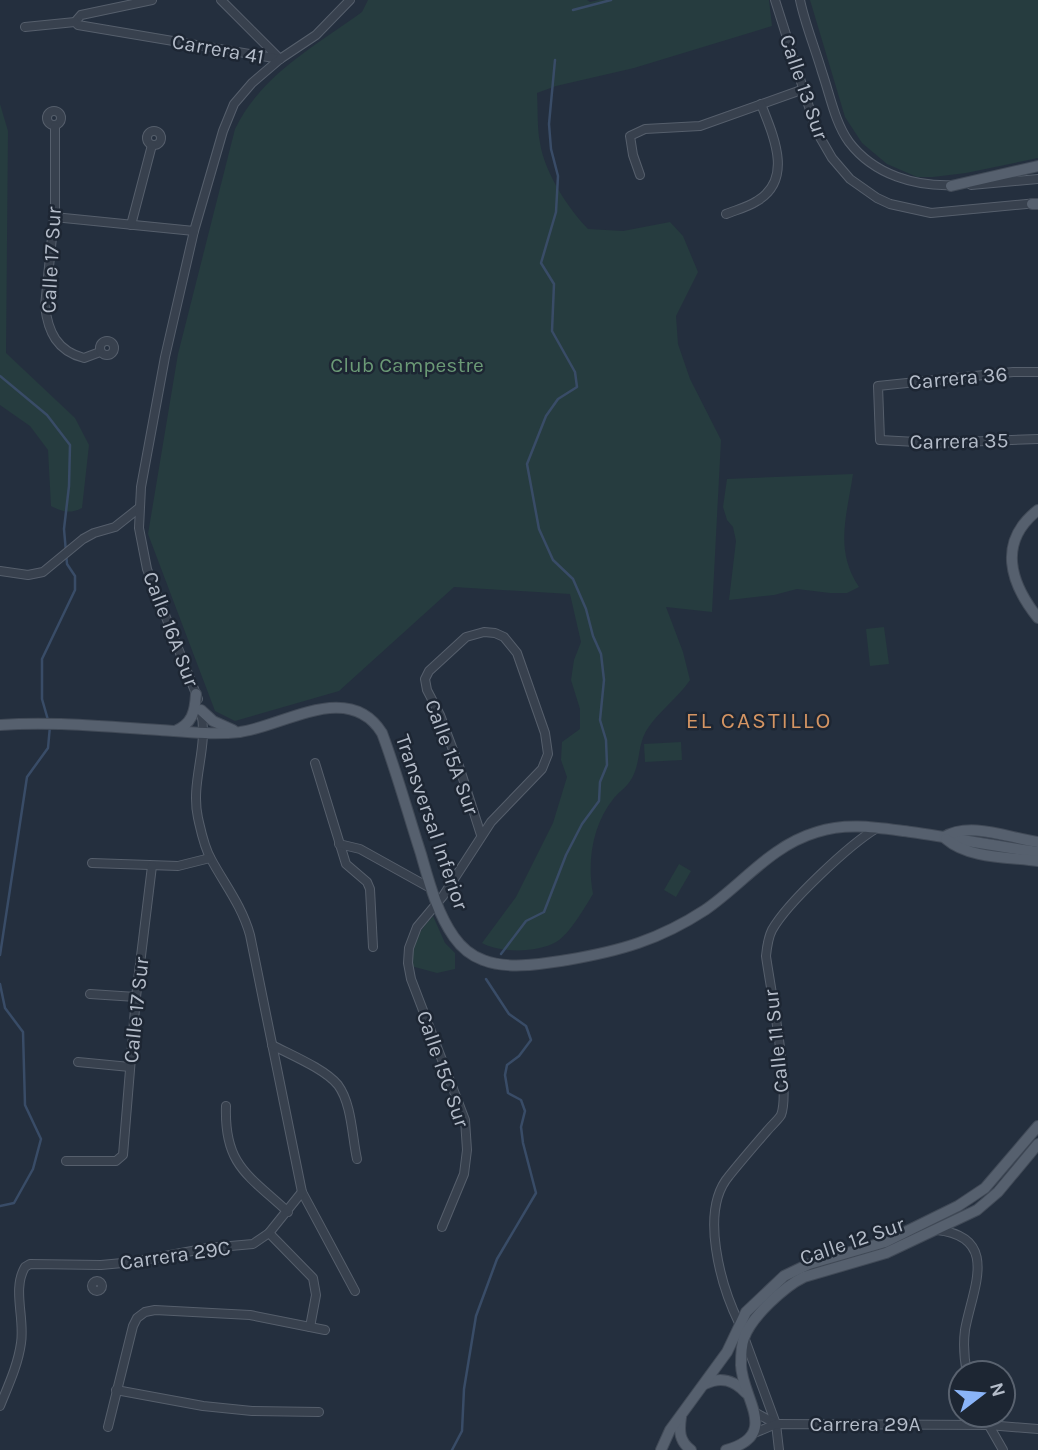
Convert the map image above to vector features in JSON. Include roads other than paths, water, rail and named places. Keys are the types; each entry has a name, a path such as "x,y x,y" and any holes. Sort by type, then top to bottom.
{"main road":[{"path":"950,186 1038,166"},
{"path":"1038,510 1025,523 1016,538 1012,554 1016,584 1038,618"},
{"path":"175,731 190,720 195,708 196,694"},
{"path":"201,710 219,724 239,732"},
{"name":"Transversal Inferior","path":"0,725 58,723 203,733 239,732 313,710 354,710 370,719 382,733 442,916 463,948 483,960 505,965 543,964 608,953 645,942 706,909 784,845 816,832 844,826 944,837"},
{"path":"944,837 965,830 1038,852"},
{"path":"944,837 967,850 1038,852"},
{"name":"Calle 12 Sur","path":"661,1450 670,1430 727,1352 746,1312 784,1276 795,1269 865,1249 958,1206 985,1188 1038,1126"},
{"name":"Calle 12 Sur","path":"744,1337 751,1324 795,1281 886,1253 977,1210 998,1192 1038,1144"},
{"path":"726,1450 738,1446 752,1434 756,1424 756,1413 741,1368 744,1337"},
{"path":"702,1386 710,1381 726,1380 742,1388 750,1398"},
{"path":"681,1414 680,1434 682,1441 691,1450"}],"street":[{"name":"Carrera 41","path":"75,22 81,15 152,0"},
{"name":"Carrera 41","path":"221,0 279,59"},
{"name":"Calle 16A Sur","path":"350,0 316,35 279,59 252,83 234,104 223,131 194,231 165,357 139,508 142,548 147,569 201,710 203,733 196,799 197,816 210,858 246,920 302,1192 355,1291"},
{"name":"Calle 13 Sur","path":"775,0 823,144 850,179 866,191 900,208 930,213 1036,203"},
{"path":"800,0 838,122 849,142 865,158 897,177 930,186 997,184 1038,179"},
{"name":"Carrera 41","path":"25,27 75,22 279,59"},
{"path":"640,175 630,136 645,129 700,126 804,89"},
{"path":"726,214 754,204 764,197 775,180 779,157 761,104"},
{"name":"Calle 17 Sur","path":"55,126 54,217 45,306 49,328 59,345 76,356 92,357 100,352"},
{"path":"131,225 152,145"},
{"path":"54,217 194,231"},
{"name":"Carrera 36","path":"880,440 878,386 1038,372"},
{"name":"Carrera 35","path":"880,440 935,443 1038,439"},
{"path":"0,571 35,575 94,533 116,527 139,508"},
{"name":"Calle 15A Sur","path":"481,835 459,766 440,715 427,690 425,679 429,671 467,637 484,632 495,633 512,644 545,733 548,754"},
{"name":"Calle 15C Sur","path":"442,1227 464,1174 467,1150 466,1120 411,979 408,948 413,935 437,904 481,835 542,769 548,754"},
{"path":"315,763 346,864 367,882 370,889 373,947"},
{"path":"844,826 849,836 849,848"},
{"name":"Calle 11 Sur","path":"739,1324 724,1286 716,1240 716,1199 726,1180 780,1115 782,1069 766,956 767,943 784,913 849,848 877,828"},
{"path":"339,845 360,849 432,889"},
{"path":"92,863 178,866 210,858"},
{"name":"Calle 17 Sur","path":"66,1161 116,1161 123,1155 136,997 152,866"},
{"path":"412,877 426,873"},
{"path":"429,915 442,916"},
{"path":"90,994 136,997"},
{"path":"272,1045 328,1076 338,1086 345,1100 357,1159"},
{"path":"275,1058 285,1052"},
{"path":"78,1062 130,1067"},
{"path":"226,1106 226,1132 233,1156 248,1175 288,1212"},
{"name":"Carrera 29C","path":"0,1406 22,1340 19,1282 25,1266 101,1265 208,1248 242,1247 253,1244 269,1233 302,1192"},
{"path":"958,1220 961,1236 976,1253 979,1269 964,1337 966,1359"},
{"path":"937,1230 961,1236"},
{"path":"269,1233 313,1278 316,1295 310,1327"},
{"path":"100,1282 101,1265"},
{"path":"108,1427 133,1326 137,1318 145,1312 165,1310 250,1315 325,1330"},
{"path":"744,1337 776,1424 779,1450"},
{"path":"117,1390 204,1406 252,1411 319,1412"},
{"name":"Carrera 29A","path":"756,1413 776,1424"},
{"name":"Carrera 29A","path":"752,1434 776,1424 947,1424"},
{"name":"Carrera 29A","path":"1017,1427 1038,1429"},
{"path":"991,1429 1003,1450"}],"waterway":[{"path":"573,10 611,0"},
{"path":"501,954 526,921 544,912 566,855 582,824 599,801 600,782 607,765 606,740 600,720 604,680 601,654 573,579 553,560 539,529 527,464 546,416 558,399 577,387 575,372 552,331 554,284 541,263 556,212 558,176 551,149 549,124 555,60"},
{"path":"0,376 47,415 70,445 64,529 67,564 75,576 75,590 42,659 42,699 48,720"},
{"path":"0,955 27,777 48,748 50,726"},
{"path":"452,1450 462,1431 464,1389 476,1316 497,1259 536,1193 523,1143 521,1127 525,1111 521,1100 508,1093 505,1075 507,1065 519,1056 531,1040 526,1026 509,1014 486,979"},
{"path":"0,984 5,1008 23,1032 25,1105 41,1139 33,1169 14,1203 0,1206"}],"district":[{"name":"EL CASTILLO","path":"759,720"}],"park label":[{"name":"Club Campestre","path":"407,365"}]}
